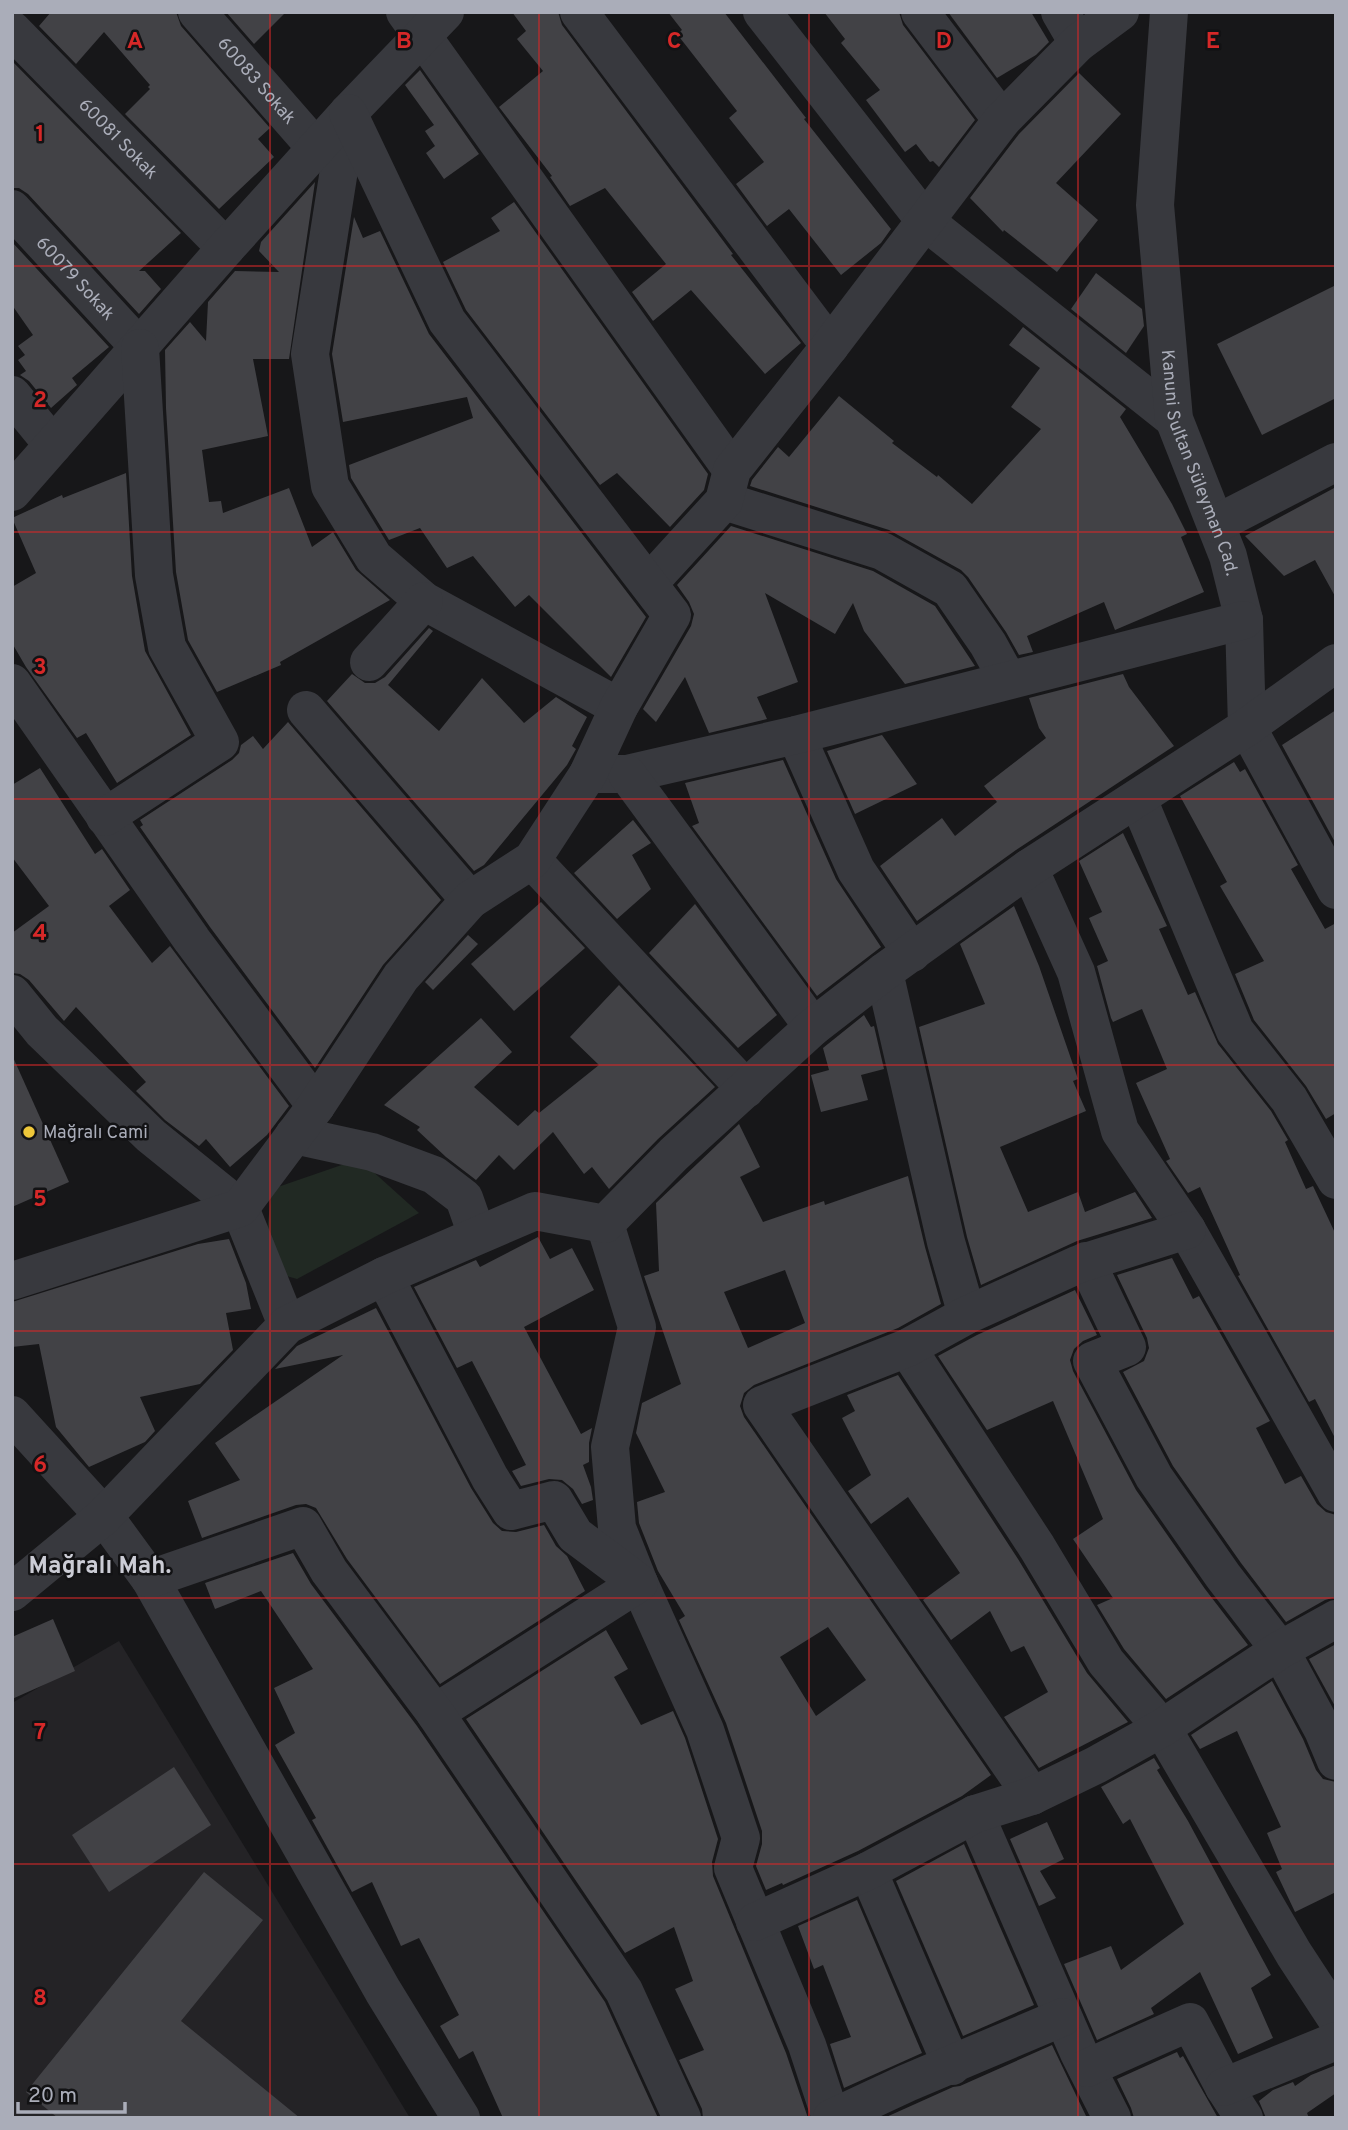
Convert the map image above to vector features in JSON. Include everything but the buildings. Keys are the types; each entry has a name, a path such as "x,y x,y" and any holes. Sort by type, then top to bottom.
{"street":[{"name":"60083 Sokak","path":"197,12 316,148"},
{"path":"579,12 830,345"},
{"path":"762,12 926,222 1174,419"},
{"path":"920,12 1002,120"},
{"path":"649,583 728,485 1069,28 1120,12"},
{"name":"Kanuni Sultan Süleyman Cad.","path":"1169,12 1155,205 1174,419 1228,556 1244,620 1247,727 1336,890"},
{"path":"12,492 348,113 424,20 728,485 882,551 950,589 988,644 1008,680"},
{"name":"60081 Sokak","path":"12,30 226,248"},
{"path":"12,1281 240,1208 305,1121 401,976 470,900 532,860 588,774 619,707 673,615 447,321 348,113"},
{"path":"348,113 310,354 330,486 374,558 424,601 619,707"},
{"name":"60079 Sokak","path":"12,209 140,348"},
{"path":"104,817 220,742 167,647 154,575 140,348"},
{"path":"12,395 53,445"},
{"path":"1216,524 1336,462"},
{"path":"369,662 424,601"},
{"path":"588,774 627,774 796,735 1244,620"},
{"path":"605,1224 674,1154 814,1027 898,962 1029,867 1247,727 1336,663"},
{"path":"12,683 305,1121 372,1152 434,1175 464,1198 477,1235"},
{"path":"306,710 470,900"},
{"path":"796,735 898,962 946,1242 967,1315"},
{"path":"627,774 814,1027"},
{"path":"1138,799 1236,1031 1289,1099 1336,1180"},
{"path":"532,860 746,1089"},
{"path":"1029,867 1076,972 1120,1131 1187,1230 1336,1493"},
{"path":"12,994 41,1031 151,1136 240,1208 287,1325"},
{"path":"12,1592 104,1516 287,1325 384,1276 535,1211 605,1224"},
{"path":"605,1224 637,1327 610,1447 617,1528 705,1730 741,1838 733,1868 807,2045 832,2118 1063,2017"},
{"path":"1032,1796 762,1405 907,1348 967,1315 1086,1261 1187,1230"},
{"path":"1086,1261 1127,1347 1092,1361 1154,1477 1223,1576 1280,1650 1323,1730 1336,1761"},
{"path":"384,1276 490,1478 511,1511 554,1500 575,1535 639,1583"},
{"path":"907,1348 1037,1547 1106,1662 1162,1728 1294,1954 1336,2018"},
{"path":"12,1415 104,1516 150,1579 383,1991 461,2118"},
{"path":"150,1579 303,1526 329,1571 435,1713 624,1991 682,2118"},
{"path":"435,1713 639,1583"},
{"path":"755,1922 868,1871 975,1815 1032,1796 1097,1765 1162,1728 1280,1650 1336,1619"},
{"path":"975,1815 1063,2017 1112,2118"},
{"path":"868,1871 952,2066"},
{"path":"1087,2068 1190,2022 1234,2102 1336,2041"}],"shaded area":[{"path":"359,1159 419,1213 297,1279 283,1275 267,1231 272,1189"},
{"path":"119,1641 410,2118 12,2118 12,1703"}],"place":[{"name":"Mağralı Cami","path":"29,1132"}],"district":[{"name":"Mağralı Mah.","path":"100,1565"}]}
